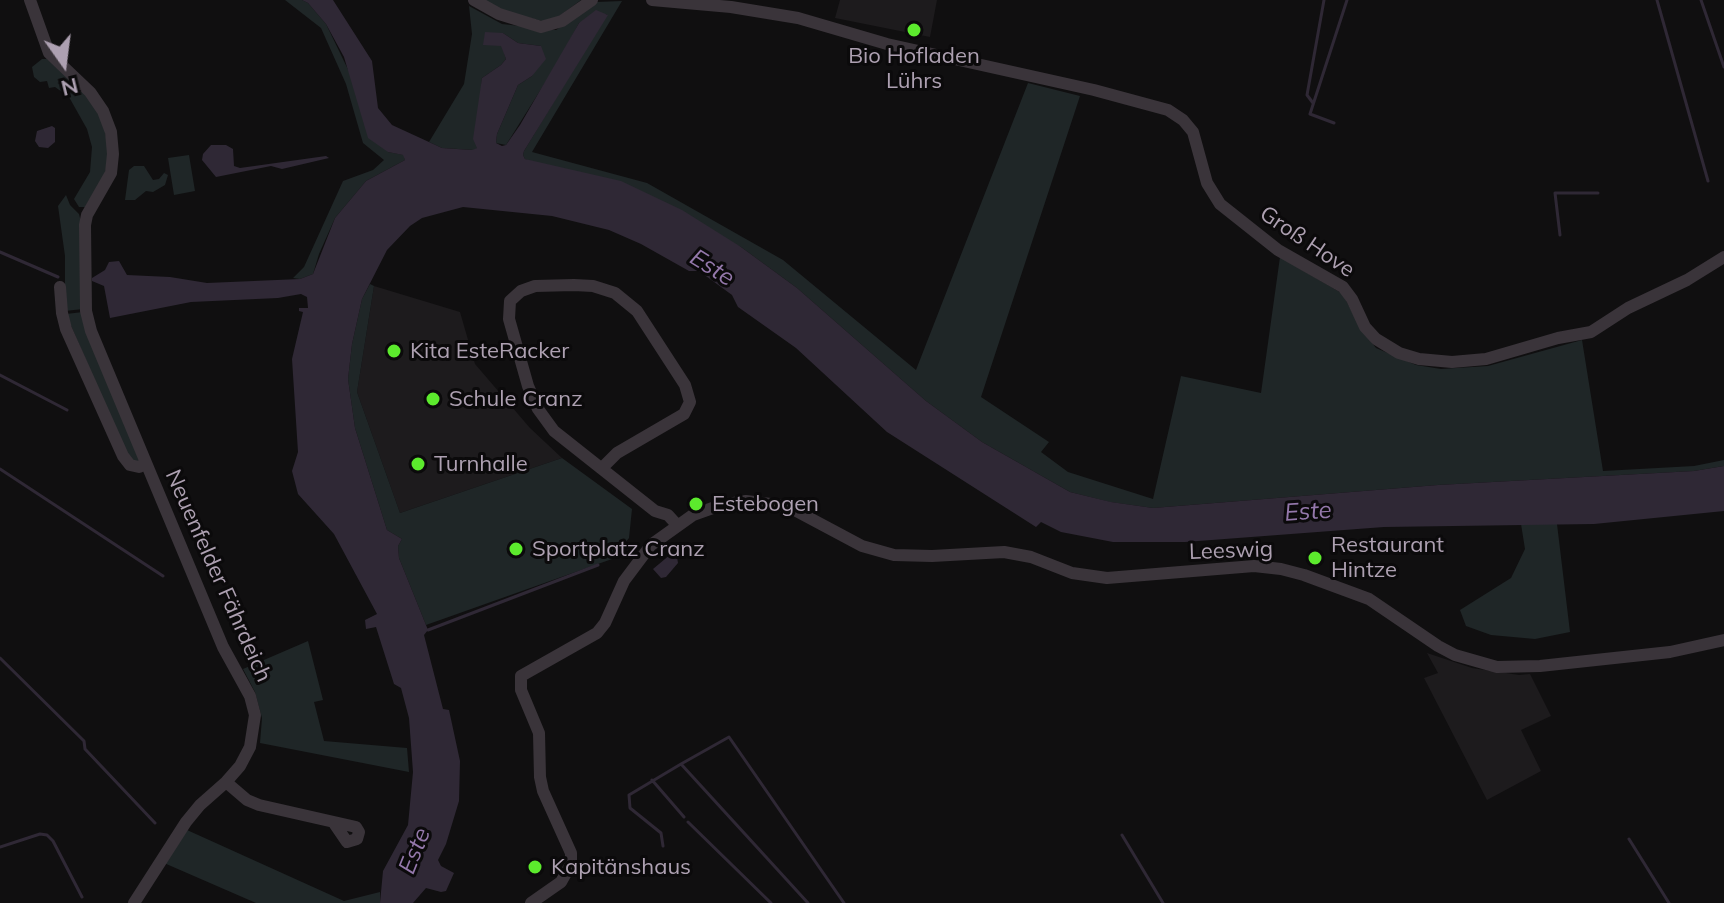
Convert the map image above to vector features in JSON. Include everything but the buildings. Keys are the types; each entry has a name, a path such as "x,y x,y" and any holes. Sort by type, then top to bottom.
{"street":[{"name":"Neuenfelder Fährdeich","path":"30,0 49,53 90,92 103,111 111,132 111,173 87,215 85,225 86,311 91,331 223,647 250,696 255,715 250,747 240,766 186,822 134,903"},
{"path":"474,0 499,14 541,27 558,23 592,0"},
{"name":"Groß Hove","path":"652,0 731,7 798,18 887,44 1094,90 1168,110 1183,120 1193,132 1207,183 1220,204 1278,250 1343,287 1365,327 1376,339 1399,353 1419,359 1452,362 1492,358 1558,338 1591,332 1628,308 1687,280 1724,257"},
{"path":"531,903 561,882 571,864 571,853 543,791 539,733 521,690 521,676 602,629 634,565 671,528 603,467 554,431 531,396 509,319 510,301 521,291 535,286 583,285 605,288 615,293 637,311 685,385 690,402 684,414 617,453 603,467"},
{"name":"Neuenfelder Fährdeich","path":"60,287 66,329 123,456 130,465 139,467 146,464"},
{"name":"Leeswig","path":"671,528 693,515 721,505 746,501 799,510 862,546 894,555 1004,552 1031,557 1072,573 1107,578 1241,567 1281,569 1369,599 1438,646 1497,667 1540,666 1657,654 1724,640"},
{"path":"226,782 247,800 259,805 334,823"}],"shaded area":[{"path":"285,0 308,3 326,24 388,152 404,155 405,160 366,181 335,218 313,274 300,279 293,278 304,267 343,181 373,170 384,160 363,143 346,84 321,28"},
{"path":"483,0 581,0 554,20 546,22 506,12"},
{"path":"840,0 937,0 930,37 835,18"},
{"path":"622,1 532,152 647,183 783,260 916,370 1028,83 1080,96 981,397 1049,442 1041,452 1068,472 1153,499 1181,376 1261,393 1280,257 1343,294 1359,326 1376,348 1416,365 1441,369 1488,366 1582,340 1603,471 1694,466 1724,460 1724,466 1694,471 1438,485 1153,508 1070,492 982,442 926,401 797,288 741,247 525,159 524,151 607,14 579,23 506,145 496,143 497,134 518,85 532,76 541,46 518,43 503,33 502,46 506,59 482,78 478,148 442,148 429,142 464,84 472,34 469,6 502,24 556,30 596,2"},
{"path":"47,59 88,96 104,124 109,155 105,174 85,207 79,207 74,199 90,172 92,147 87,129 69,97 55,87 49,88 47,81 40,82 34,77 32,67"},
{"path":"189,155 195,191 174,195 168,158"},
{"path":"134,166 144,166 153,180 164,173 168,175 165,185 153,192 146,191 135,200 125,200 129,170"},
{"path":"66,195 81,222 83,309 65,311 65,256 58,206"},
{"name":"Sportplatz Cranz","path":"370,284 374,286 357,392 400,513 562,458 632,509 629,538 612,559 426,625 399,558 398,546 402,539 387,530 355,428 348,379 362,299"},
{"name":"Schule Cranz","path":"374,286 460,312 475,364 530,428 562,458 400,513 357,392"},
{"path":"83,312 142,459 136,463 127,455 66,314"},
{"path":"1521,524 1557,524 1570,632 1535,639 1491,635 1466,626 1460,610 1511,578 1525,549"},
{"path":"308,641 323,700 314,702 324,741 407,748 409,772 260,743 262,718 255,692 243,669"},
{"path":"1427,653 1472,668 1530,674 1551,716 1521,730 1541,771 1487,800 1424,678 1438,673"},
{"path":"187,830 344,901 380,892 380,903 256,903 164,863"}],"water":[{"name":"Este","path":"302,0 333,0 372,61 378,108 392,125 442,148 472,150 477,148 473,139 482,78 506,59 501,46 483,45 485,32 503,33 518,43 541,46 546,59 532,76 518,85 497,134 496,143 502,146 520,125 579,23 596,10 608,15 524,151 525,159 621,181 682,210 741,247 797,288 926,401 982,442 1070,492 1153,508 1438,485 1694,471 1724,466 1724,511 1594,524 1384,527 1185,542 1113,542 1061,532 1041,522 1036,527 887,432 796,348 738,307 732,295 699,271 689,271 609,230 552,216 463,207 422,218 387,250 362,299 348,379 355,428 387,530 402,539 398,546 399,558 428,630 424,635 443,709 449,710 460,761 459,801 438,860 441,866 454,873 446,891 426,888 413,903 380,903 383,871 408,825 413,772 409,718 401,688 394,684 376,627 366,629 365,620 377,614 334,534 298,494 292,471 298,452 292,359 303,312 299,308 308,308 307,297 301,294 191,302 110,318 104,286 92,281 109,262 119,261 127,275 207,283 300,279 313,274 335,218 366,181 405,160 403,155 388,152 368,138 344,57 326,24"},
{"path":"52,126 55,128 55,142 48,148 39,147 35,141 37,131"},
{"path":"211,145 226,145 233,149 234,166 240,168 329,158 282,169 271,166 216,177 202,160"},
{"path":"671,554 677,557 678,563 666,577 661,578 653,569"}],"waterway":[{"path":"1313,103 1307,95 1324,0"},
{"path":"1334,123 1310,114 1347,0"},
{"path":"1657,0 1708,181"},
{"path":"1701,0 1724,67"},
{"path":"1560,235 1555,193 1598,193"},
{"path":"0,252 58,277"},
{"path":"0,375 67,410"},
{"path":"0,469 163,576"},
{"path":"428,630 598,565"},
{"path":"0,658 84,741 85,749 155,823"},
{"path":"681,764 729,737 844,903"},
{"path":"663,846 661,833 630,808 629,795 681,764 808,903"},
{"path":"652,780 684,817"},
{"path":"688,822 771,903"},
{"path":"0,847 40,834 47,835 82,897"},
{"path":"1122,835 1163,903"},
{"path":"1629,839 1669,903"}],"place":[{"name":"Bio Hofladen Lührs","path":"914,30"},
{"name":"Kita EsteRacker","path":"394,351"},
{"name":"Schule Cranz","path":"433,399"},
{"name":"Turnhalle","path":"418,464"},
{"name":"Estebogen","path":"696,504"},
{"name":"Sportplatz Cranz","path":"516,549"},
{"name":"Restaurant Hintze","path":"1315,558"},
{"name":"Kapitänshaus","path":"535,867"}]}
